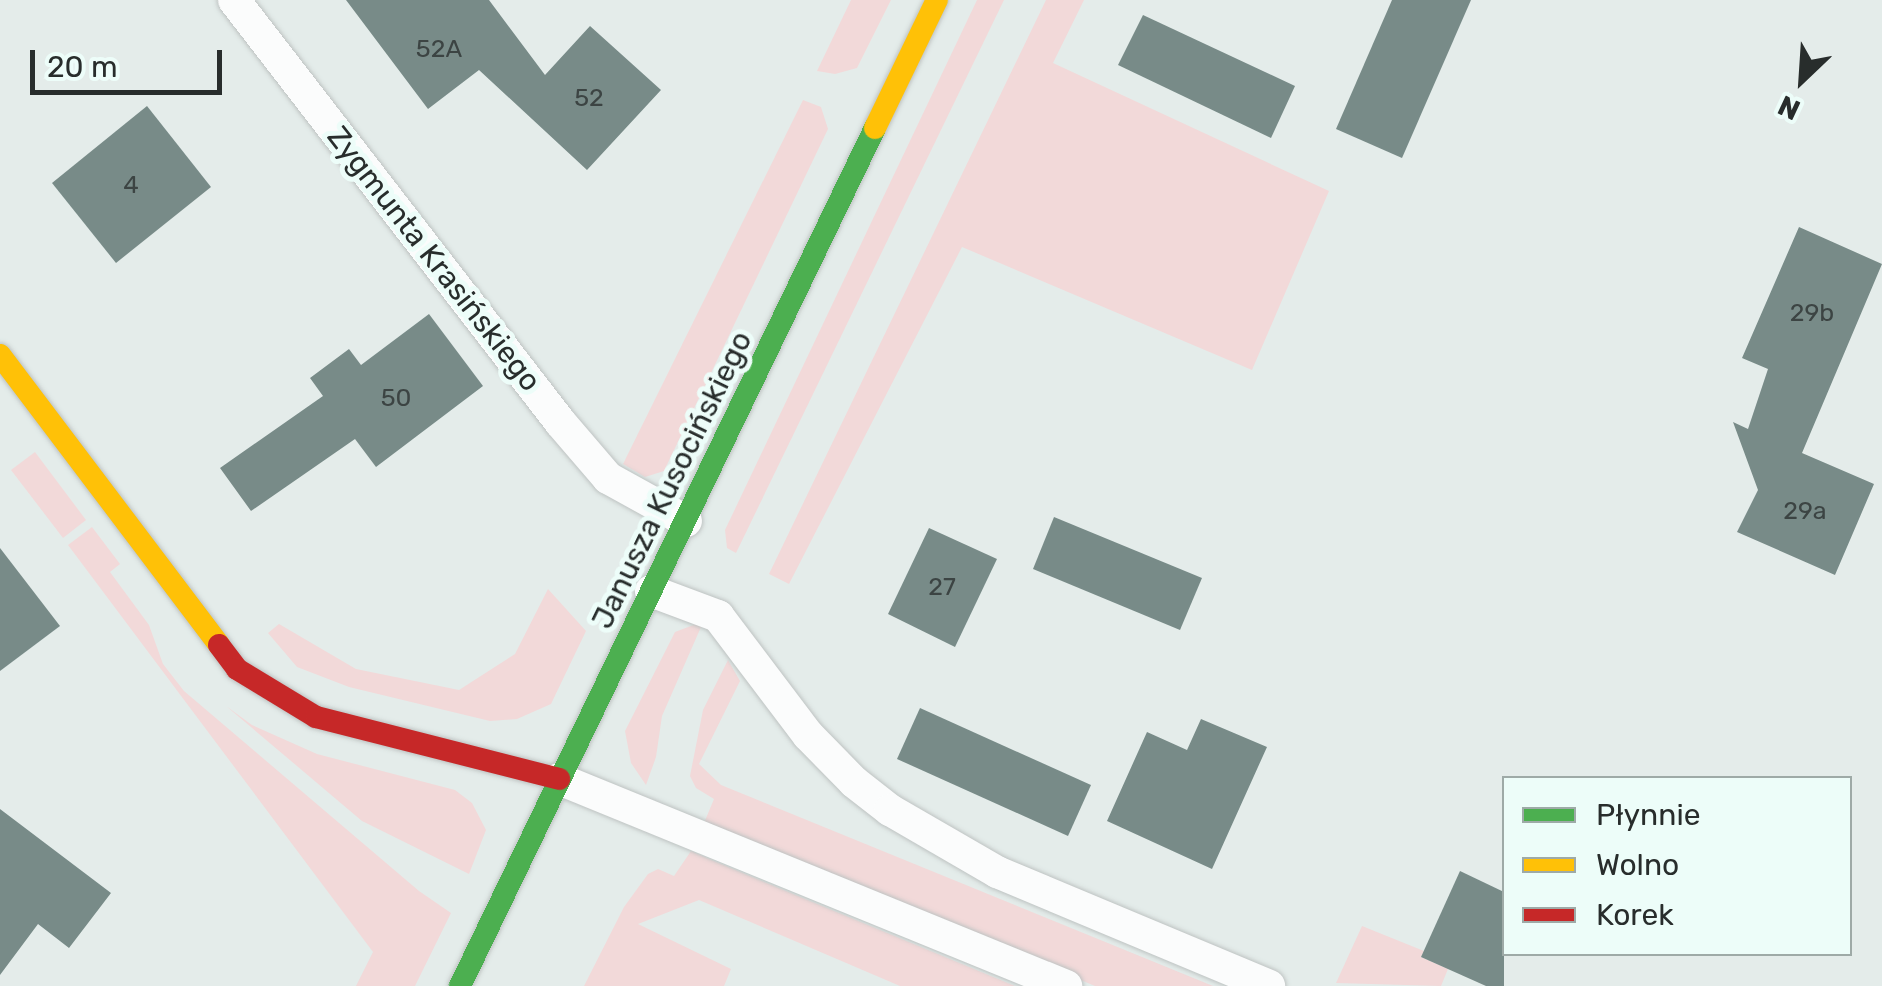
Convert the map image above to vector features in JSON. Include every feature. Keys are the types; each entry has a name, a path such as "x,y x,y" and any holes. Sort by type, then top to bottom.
{"street":[{"name":"Janusza Kusocińskiego","path":"460,986 937,0"},
{"path":"0,355 237,669 316,717 560,779"}],"lane":[{"name":"Zygmunta Krasińskiego","path":"234,0 560,422 608,478 686,521"},
{"path":"651,590 718,616 808,735 854,782 890,810 997,872 1269,986"},
{"path":"560,779 1066,986"}],"shaded area":[{"path":"851,0 891,0 857,68 835,74 817,71"},
{"path":"977,0 1004,0 736,553 727,548 725,530"},
{"path":"1046,0 1084,0 1053,63 1329,191 1252,370 962,247 789,584 769,574"},
{"path":"803,100 821,107 828,129 664,471 645,477 623,464"},
{"path":"35,452 86,520 63,538 11,470"},
{"path":"92,527 120,564 110,572 149,625 163,664 184,691 419,891 451,913 415,986 356,986 373,952 68,545"},
{"path":"548,589 586,631 551,704 517,719 490,721 349,687 297,667 268,633 279,624 356,669 459,690 515,654"},
{"path":"696,624 701,627 662,716 656,757 646,785 631,763 625,731 675,632"},
{"path":"728,660 740,681 699,764 721,785 1213,986 1095,986 704,823 714,799 696,788 690,776 703,710"},
{"path":"226,706 252,725 317,754 455,790 472,803 486,830 469,874 362,821"},
{"path":"691,851 1015,986 900,986 699,900 638,924 731,969 724,986 584,986 624,907 648,874 658,869 674,876"},
{"path":"1362,926 1424,951 1421,957 1448,969 1441,986 1336,983"}],"building":[{"path":"346,0 489,0 545,75 590,26 661,90 587,170 479,70 428,109"},
{"path":"1392,0 1471,0 1402,158 1336,129"},
{"path":"1143,15 1295,86 1271,138 1118,65"},
{"path":"147,106 211,187 116,263 52,183"},
{"path":"1799,227 1882,264 1802,453 1874,484 1835,575 1737,532 1758,490 1733,422 1748,429 1768,369 1742,358"},
{"path":"429,314 483,386 376,467 355,439 251,511 220,468 323,396 310,378 349,349 361,365"},
{"path":"1054,517 1202,578 1180,630 1033,569"},
{"path":"929,528 997,559 955,647 888,614"},
{"path":"0,548 60,626 0,671"},
{"path":"920,708 1091,785 1068,836 897,759"},
{"path":"1201,719 1267,747 1212,869 1107,821 1147,732 1187,750"},
{"path":"0,809 111,893 69,948 38,924 0,975"},
{"path":"1460,871 1502,891 1504,986 1486,986 1421,957"}],"traffic: fast":[{"path":"460,986 875,128"}],"traffic: slow":[{"path":"875,128 937,0"},
{"path":"0,355 219,645"}],"traffic: jam":[{"path":"219,645 237,669 316,717 559,779"}]}
